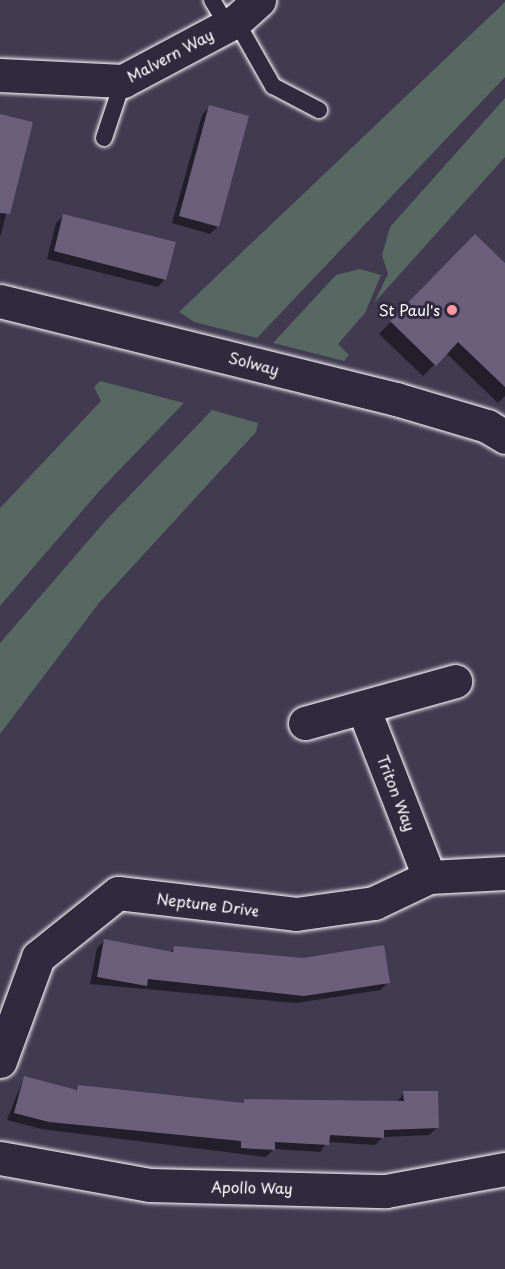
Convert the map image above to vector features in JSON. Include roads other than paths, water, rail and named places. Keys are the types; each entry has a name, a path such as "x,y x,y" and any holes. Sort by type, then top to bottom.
{"street":[{"name":"Malvern Way","path":"0,75 123,81 233,11"},
{"name":"Solway","path":"0,301 172,341 487,426 505,437"},
{"path":"305,723 364,710 455,681"},
{"name":"Triton Way","path":"364,710 429,877"},
{"name":"Neptune Drive","path":"0,1061 38,957 118,893 296,914 374,903 429,877 505,873"},
{"name":"Apollo Way","path":"0,1158 150,1185 386,1191 505,1169"}],"lane":[{"path":"233,11 273,86 319,110"},
{"path":"104,138 123,81"}],"place":[{"name":"St Paul's","path":"452,310"}]}
